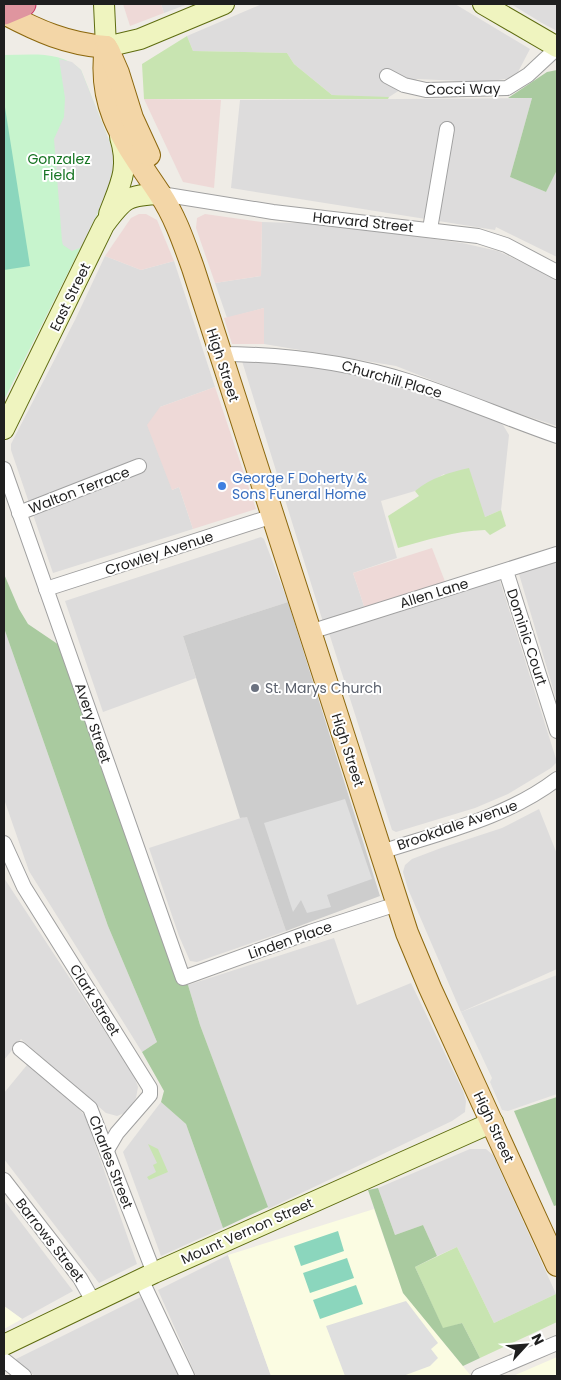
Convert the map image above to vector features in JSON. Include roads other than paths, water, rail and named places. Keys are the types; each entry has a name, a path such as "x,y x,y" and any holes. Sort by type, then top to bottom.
{"highway":[{"path":"4,12 23,4"}],"main road":[{"path":"4,12 49,36 81,45 106,47"},
{"name":"High Street","path":"106,47 104,83 115,122 141,168 161,194"},
{"name":"High Street","path":"106,47 118,73 132,118 150,156 161,194 186,251 397,904 430,988 557,1265"}],"street":[{"path":"104,4 106,47 140,39 224,4"},
{"path":"483,4 557,48"},
{"name":"Cocci Way","path":"387,76 404,85 426,90 507,88 528,75 557,48"},
{"path":"104,226 122,180 126,159 115,122"},
{"path":"430,229 447,129"},
{"name":"East Street","path":"4,429 104,226 118,206 128,199 140,195 161,194"},
{"name":"Harvard Street","path":"161,194 273,212 430,229 492,239 557,272"},
{"name":"Churchill Place","path":"220,354 292,356 362,368 411,382 557,436"},
{"name":"Walton Terrace","path":"19,513 139,466"},
{"name":"Avery Street","path":"4,468 183,978"},
{"name":"Crowley Avenue","path":"46,589 273,516"},
{"name":"Allen Lane","path":"310,632 506,572 557,554"},
{"name":"Dominic Court","path":"506,572 557,731"},
{"name":"Brookdale Avenue","path":"381,852 504,811 523,802 557,779"},
{"name":"Clark Street","path":"4,843 24,887 150,1088 150,1095 117,1133 107,1150"},
{"name":"Linden Place","path":"183,978 310,932 397,904"},
{"name":"Charles Street","path":"20,1049 90,1108 107,1150 147,1276 187,1376"},
{"name":"Mount Vernon Street","path":"4,1345 147,1276 493,1122"},
{"name":"Barrows Street","path":"4,1180 80,1278 94,1301"},
{"path":"479,1376 557,1343"},
{"path":"4,1360 24,1376"}],"place":[{"name":"George F Doherty & Sons Funeral Home","path":"222,486"},
{"name":"St. Marys Church","path":"255,688"}],"park label":[{"name":"Gonzalez Field","path":"59,168"}]}
